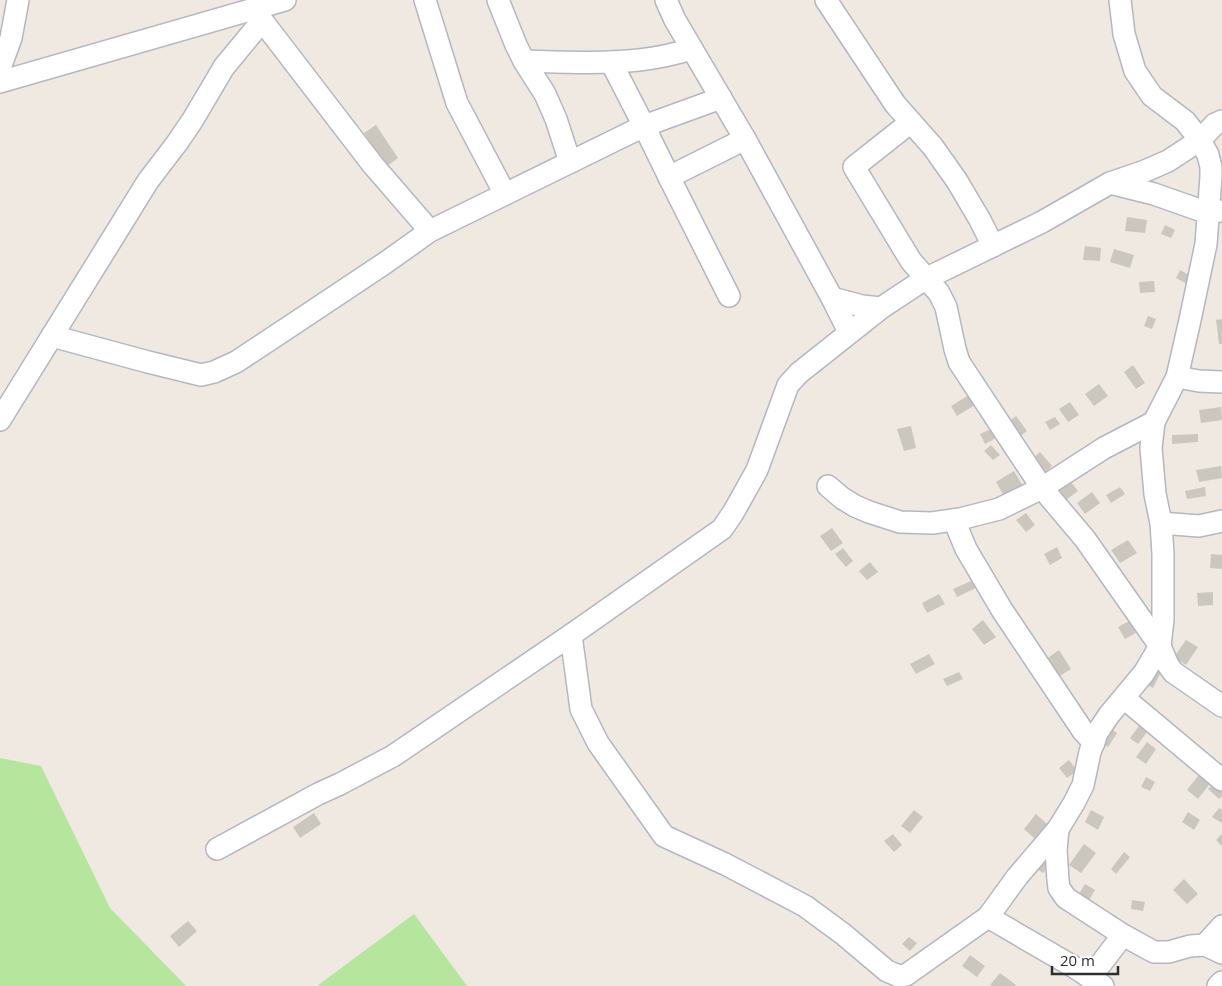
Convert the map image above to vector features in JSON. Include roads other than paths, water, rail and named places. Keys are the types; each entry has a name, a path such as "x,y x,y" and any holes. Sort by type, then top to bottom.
{"street":[{"path":"0,68 11,38 18,0"},
{"path":"0,82 258,15 285,0"},
{"path":"425,0 457,103 505,194"},
{"path":"498,0 524,61 545,94 556,119 570,162"},
{"path":"666,0 675,20 745,140 849,332"},
{"path":"826,0 894,104 933,147 957,181 993,246"},
{"path":"571,635 581,709 598,743 664,836 725,864 804,906 843,934 887,971 899,976 906,975 988,917 1017,877 1058,829 1074,803 1083,784 1090,752 1097,734 1109,714 1144,673 1160,646 1164,619 1161,523 1155,494 1150,448 1154,422 1177,377 1206,244 1215,212 1211,167 1208,155 1200,140 1185,121 1152,96 1135,71 1124,34 1120,0"},
{"path":"258,15 372,165 430,231"},
{"path":"0,420 148,181 192,121 224,66 258,15"},
{"path":"524,61 611,62 666,56 692,49"},
{"path":"545,94 564,62"},
{"path":"611,62 729,296"},
{"path":"52,336 201,374 214,372 236,362 430,231 644,126 721,98"},
{"path":"911,122 854,167 911,261 939,293 946,307 959,362 1042,488 1085,539 1160,646 1168,666 1173,672 1222,706"},
{"path":"217,849 393,756 722,529 757,470 788,385 799,373 881,308 925,279 1042,222 1110,183 1168,161 1200,140 1215,124 1222,122"},
{"path":"669,177 745,140"},
{"path":"1110,183 1215,212"},
{"path":"832,298 862,306 881,308"},
{"path":"1177,377 1199,381 1222,382"},
{"path":"828,486 855,506 900,522 954,520 999,509 1042,488 1104,448 1154,422"},
{"path":"954,520 966,549 1002,610 1083,731 1094,742"},
{"path":"1161,523 1199,526 1222,521"},
{"path":"1124,698 1222,780"},
{"path":"1058,829 1056,850 1059,888 1066,898 1123,935 1154,952 1169,952 1190,946 1214,949 1222,926"},
{"path":"988,917 1097,982 1123,935"},
{"path":"1218,986 1222,982"}]}
